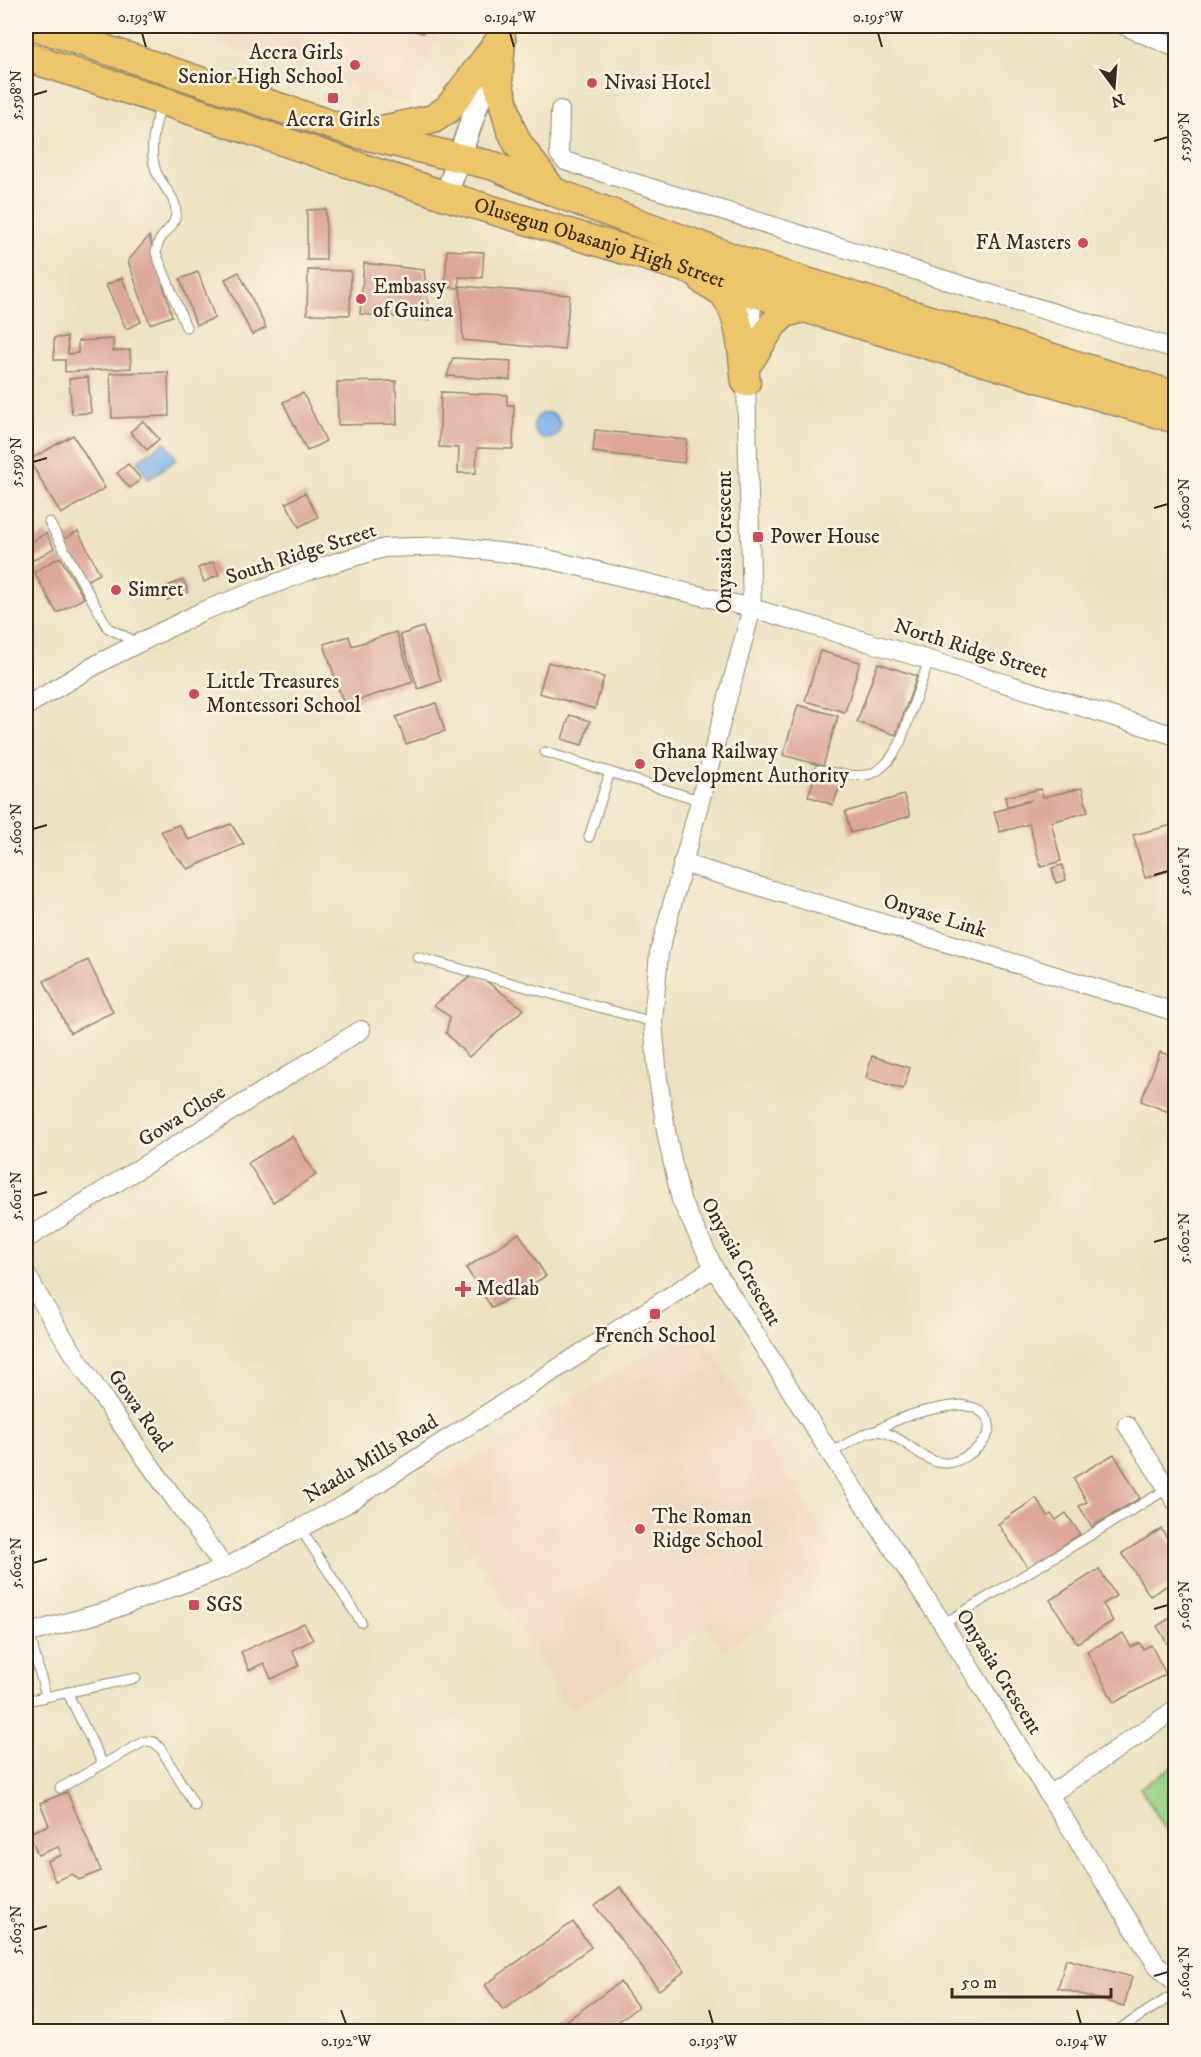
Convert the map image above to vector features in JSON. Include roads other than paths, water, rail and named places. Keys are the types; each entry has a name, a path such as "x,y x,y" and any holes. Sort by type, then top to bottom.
{"main road":[{"name":"Olusegun Obasanjo High Street","path":"36,26 82,38 359,134 494,166 753,279 806,307 1176,419"},
{"path":"359,134 433,119 448,109 503,32"},
{"path":"503,32 498,82 510,127 518,144 554,192"},
{"name":"Olusegun Obasanjo High Street","path":"26,57 164,100 446,196 685,268 753,279 1176,396"},
{"path":"685,268 722,292 732,306 748,371"},
{"path":"748,371 773,324 785,313 806,307"}],"street":[{"path":"1125,26 1176,48"},
{"path":"446,196 503,32"},
{"path":"560,110 559,154 565,161 987,293 1176,349"},
{"name":"Onyasia Crescent","path":"753,279 748,371 752,608 659,954 653,1022 667,1137 681,1200 714,1268 830,1453 943,1624 1156,1964 1176,1983"},
{"name":"South Ridge Street","path":"26,706 101,662 214,607 311,570 384,548 450,546 539,557 752,608"},
{"name":"North Ridge Street","path":"752,608 1176,736"},
{"name":"Onyase Link","path":"682,863 1176,1012"},
{"name":"Gowa Close","path":"26,1239 361,1030"},
{"name":"Naadu Mills Road","path":"27,1634 108,1611 225,1568 346,1504 714,1268"},
{"name":"Gowa Road","path":"26,1274 55,1327 102,1399 225,1568"},
{"path":"1127,1425 1171,1496"},
{"path":"1049,1796 1176,1709"}],"lane":[{"path":"164,100 153,136 153,150 156,172 176,209 175,220 157,244 156,253 186,327"},
{"path":"49,522 108,628 138,644"},
{"path":"819,770 861,777 883,768 900,743 929,660"},
{"path":"545,752 699,800"},
{"path":"589,837 610,772"},
{"path":"417,957 653,1022"},
{"path":"830,1453 888,1423 937,1407 961,1405 978,1408 987,1417 990,1427 987,1439 968,1456 947,1463 933,1461 894,1435 876,1431"},
{"path":"943,1624 1171,1496"},
{"path":"300,1528 361,1622"},
{"path":"27,1634 46,1696"},
{"path":"26,1701 136,1677"},
{"path":"67,1692 104,1764"},
{"path":"60,1788 145,1741 154,1742 161,1749 195,1806"},
{"path":"1115,2031 1176,1993"}],"water":[{"path":"547,413 556,417 560,426 556,435 547,439 538,435 534,426 538,417"},
{"path":"165,442 177,459 149,479 137,461"}],"place":[{"name":"Accra Girls Senior High School","path":"355,65"},
{"name":"Nivasi Hotel","path":"592,83"},
{"name":"Accra Girls","path":"333,98"},
{"name":"FA Masters","path":"1083,243"},
{"name":"Embassy of Guinea","path":"361,299"},
{"name":"Power House","path":"758,537"},
{"name":"Simret","path":"116,590"},
{"name":"Little Treasures Montessori School","path":"194,694"},
{"name":"Ghana Railway Development Authority","path":"640,764"},
{"name":"Medlab","path":"463,1289"},
{"name":"French School","path":"655,1314"},
{"name":"The Roman Ridge School","path":"640,1529"},
{"name":"SGS","path":"194,1605"}]}
